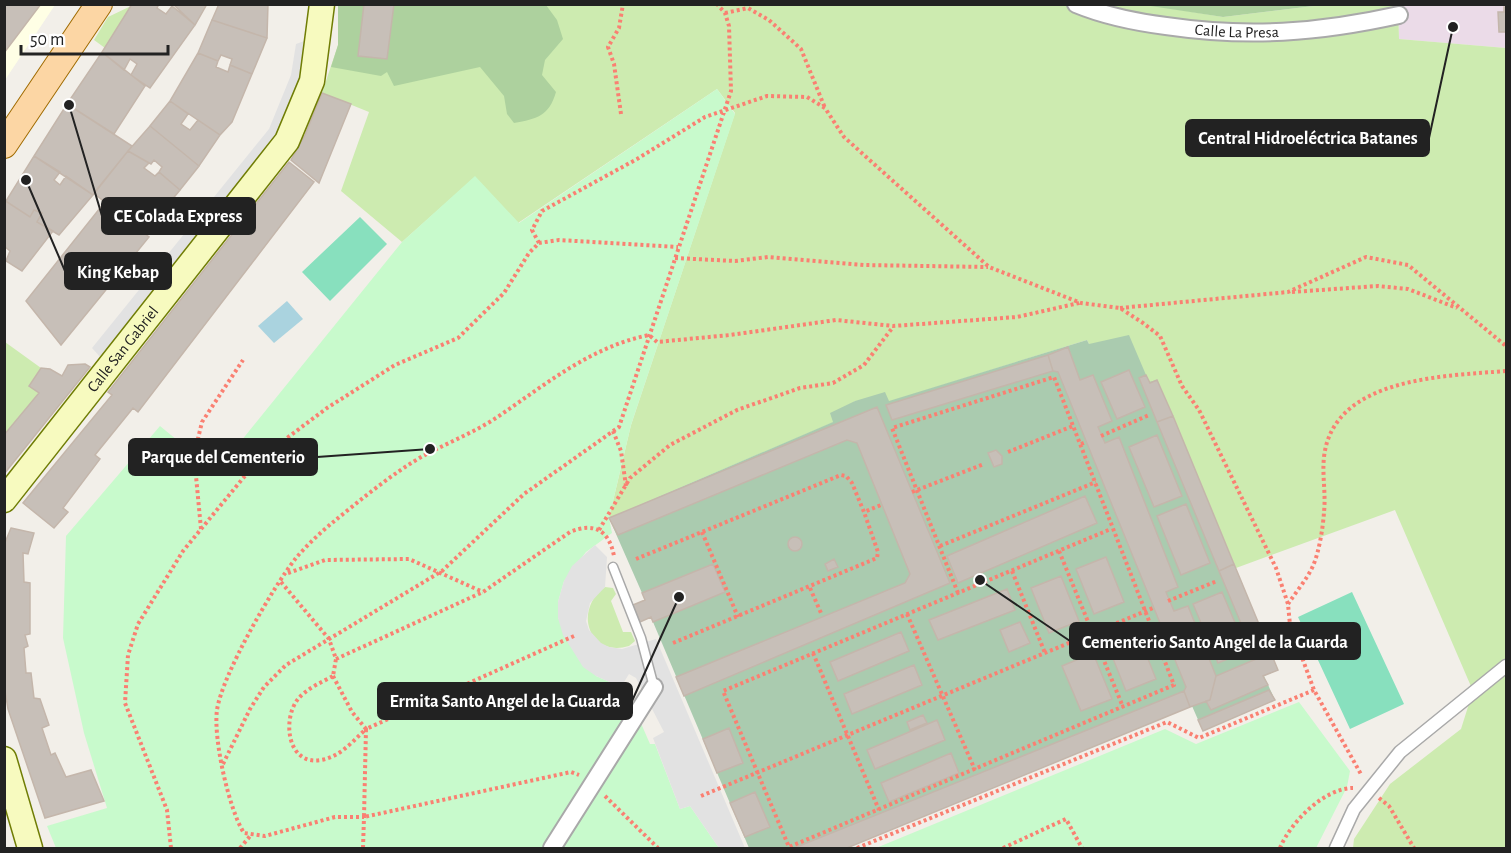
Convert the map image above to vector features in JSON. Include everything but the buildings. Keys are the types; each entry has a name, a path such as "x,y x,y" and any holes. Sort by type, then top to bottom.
{"main road":[{"path":"4,122 80,4"},
{"path":"4,145 99,4"},
{"name":"Calle San Gabriel","path":"4,500 287,141 312,81 322,4"},
{"path":"4,759 30,849"}],"street":[{"name":"Calle La Presa","path":"1076,4 1134,21 1216,33 1311,31 1399,15"},
{"path":"1336,849 1354,808 1400,752 1506,666"},
{"path":"552,849 654,687"}],"lane":[{"path":"613,567 641,638 654,687"}],"path":[{"path":"621,114 614,64 608,47 619,28 623,4"},
{"path":"223,764 250,709 264,687 286,665 442,571 524,494 620,427 723,109 731,91 729,27 725,13 717,4"},
{"path":"725,13 741,7 748,8 769,20 801,49 825,108 844,137 989,267"},
{"path":"539,243 532,230 542,211 723,109 767,96 807,97 825,108"},
{"path":"171,849 167,810 124,703 128,655 138,624 183,551 244,477 279,444 327,408 395,365 448,344 472,326 504,292 529,253 539,243 559,240 678,248"},
{"path":"675,258 735,261 768,257 864,265 989,267 1081,303 1120,308 1324,288 1398,288 1408,289 1460,309"},
{"path":"1288,292 1366,257 1408,265 1506,346"},
{"path":"650,335 657,342 730,335 836,320 893,326 1017,317 1081,303"},
{"path":"1120,308 1160,336 1182,386 1199,410 1276,568 1288,604 1290,625 1314,690 1369,788 1389,806 1414,849"},
{"path":"599,530 630,478 670,445 737,410 800,388 833,382 864,365 893,326"},
{"path":"585,778 571,772 401,811 364,817 335,817 265,836 250,835 244,833 238,825 227,793 217,711 221,696 246,640 281,582 296,558 330,525 421,457 494,419 533,390 603,348 650,335"},
{"path":"201,530 194,455 202,422 243,360"},
{"path":"1288,604 1313,566 1324,512 1324,457 1331,431 1341,416 1356,403 1388,387 1458,375 1506,372"},
{"path":"958,593 892,428 1054,377 1096,483 1111,529 1174,685 789,847 723,691 1012,571 1111,529"},
{"path":"1101,436 1149,415"},
{"path":"1008,452 1073,426"},
{"path":"613,431 621,451 626,486"},
{"path":"1081,444 1086,442"},
{"path":"912,492 984,464"},
{"path":"636,559 841,475 846,476 852,483 878,552 877,558 673,644"},
{"path":"940,546 1096,483"},
{"path":"864,512 881,505"},
{"path":"336,660 483,592 570,532 585,526 599,530 608,538"},
{"path":"702,532 738,617"},
{"path":"1059,551 1123,707"},
{"path":"287,573 325,560 385,557 409,559 442,571 483,592"},
{"path":"1012,571 1045,653"},
{"path":"1168,601 1217,581"},
{"path":"281,582 329,639 336,660 333,676 352,712 366,729 363,849"},
{"path":"810,588 821,614"},
{"path":"701,796 1153,608"},
{"path":"907,614 975,770"},
{"path":"333,676 300,696 292,708 288,731 292,744 300,754 319,761 341,753 366,729 574,636"},
{"path":"813,653 879,810"},
{"path":"857,849 1167,722 1199,738 1314,690"},
{"path":"1280,849 1285,835 1330,794 1347,788 1369,788"},
{"path":"609,799 658,849"},
{"path":"1003,849 1066,819 1082,849"},
{"path":"240,849 250,835"}],"shaded area":[{"path":"5,5 55,5 5,80"},
{"path":"1398,5 1506,5 1506,48 1399,39"},
{"path":"310,39 304,77 279,135 102,359 92,348 269,129 291,75 296,44"},
{"path":"1129,335 1149,382 1157,380 1278,670 1264,676 1275,700 1203,731 1192,706 847,848 749,848 653,622 725,592 713,564 642,593 609,518 833,422 830,413 855,401 885,392 889,401 1087,340 1089,344"},
{"path":"595,545 607,557 605,587 590,603 586,621 589,630 601,643 622,649 656,639 745,848 719,848 690,806 680,809 653,738 664,732 636,678 629,674 621,687 596,676 583,667 563,635 558,618 558,602 564,581 572,566"}],"green space":[{"path":"338,4 1144,4 1223,17 1322,5 1398,4 1399,39 1506,48 1506,848 1353,848 1354,839 1390,784 1461,729 1473,691 1395,510 1236,568 1157,380 1150,383 1089,344 1087,340 888,402 855,401 834,422 609,518 631,425 735,113 717,89 518,223 475,177 402,242 341,191 369,112 322,93 338,45"},
{"path":"338,5 546,5 557,20 563,39 545,60 542,75 556,92 553,100 546,111 536,118 514,123 507,114 504,96 480,67 394,86 387,72 381,76 331,67 338,45"},
{"path":"1144,5 1322,5 1223,17"},
{"path":"131,6 105,48 94,40 108,17"},
{"path":"717,89 735,114 631,425 609,518 612,533 586,552 564,581 558,602 558,618 596,676 626,689 650,744 655,744 680,809 690,806 719,848 56,848 47,826 107,808 84,733 63,638 66,536 160,426 216,472 402,242 475,176 519,223"},
{"path":"360,217 387,244 330,301 302,272"},
{"path":"5,342 41,368 29,386 39,393 5,434"},
{"path":"605,587 613,588 616,594 611,601 623,632 631,632 635,641 629,646 615,648 604,645 590,630 589,608 595,597"},
{"path":"1352,592 1404,704 1350,729 1298,617"},
{"path":"1299,702 1350,771 1347,787 1316,848 876,848 1165,729 1196,744"}],"water":[{"path":"287,301 303,319 274,343 258,326"}],"place":[{"name":"Central Hidroeléctrica Batanes","path":"1453,27"},
{"name":"CE Colada Express","path":"69,105"},
{"name":"King Kebap","path":"26,180"},
{"name":"Parque del Cementerio","path":"430,449"},
{"name":"Cementerio Santo Angel de la Guarda","path":"980,580"},
{"name":"Ermita Santo Angel de la Guarda","path":"679,597"}]}
